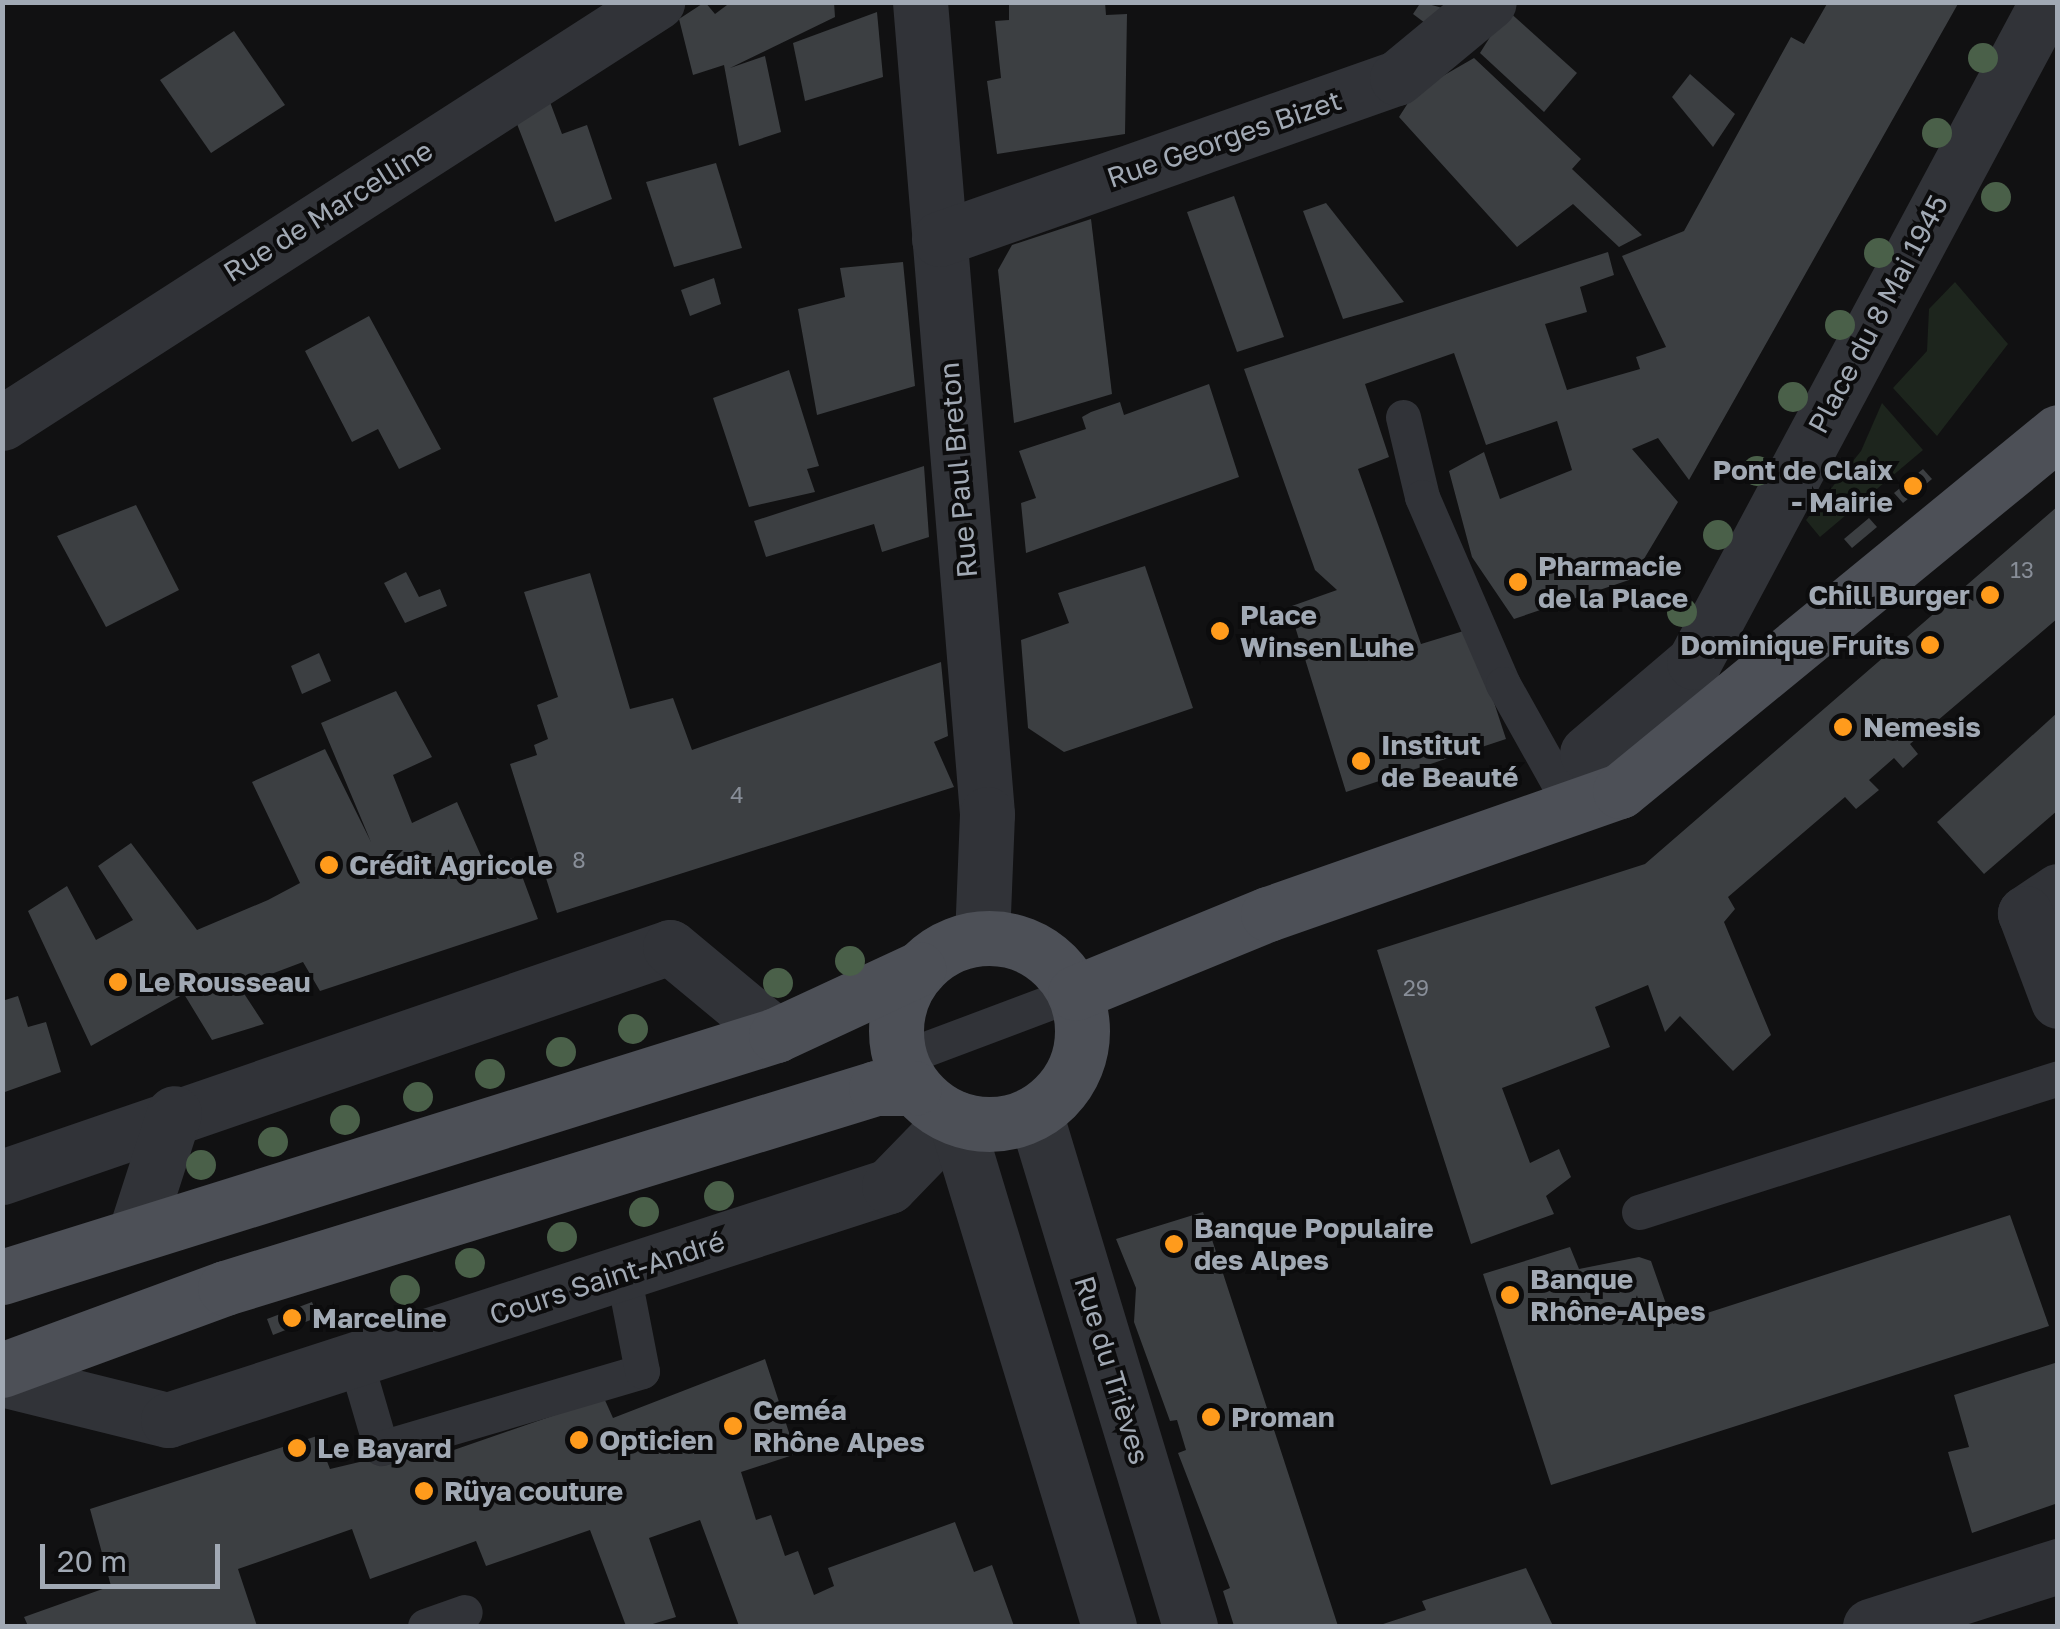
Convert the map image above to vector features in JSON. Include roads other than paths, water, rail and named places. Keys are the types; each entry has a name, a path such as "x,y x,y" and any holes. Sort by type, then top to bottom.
{"main road":[{"path":"1075,993 1268,914 1575,813 1673,755 2058,432"},
{"path":"2,1277 776,1035 918,969 946,946 982,936 1038,950 1075,993 1078,1061 1035,1113 981,1124 923,1088 876,1088 225,1288 2,1370"},
{"path":"918,969 902,996 923,1088"}],"street":[{"name":"Rue de Marcelline","path":"2,423 657,2"},
{"name":"Rue Paul Breton","path":"920,2 987,814 982,936"},
{"name":"Rue Georges Bizet","path":"939,239 1397,78 1489,2"},
{"name":"Place du 8 Mai 1945","path":"1587,753 1694,662 2046,2"},
{"path":"2058,890 2025,913 2058,1001"},
{"path":"2,1177 174,1113 670,947 776,1035"},
{"path":"923,1088 1108,1626"},
{"name":"Cours Saint-André","path":"2,1379 168,1420 889,1186 923,1088"},
{"path":"135,1234 174,1113"},
{"name":"Rue du Trièves","path":"1035,1113 1190,1626"},
{"path":"1870,1626 2058,1566"}],"lane":[{"path":"1403,417 1422,497 1503,684 1575,813"},
{"path":"923,1088 1075,993"},
{"path":"1640,1212 2058,1078"},
{"path":"356,1360 380,1448 642,1371 623,1273"},
{"path":"425,1626 465,1612"}],"place":[{"name":"Pont de Claix - Mairie","path":"1913,486"},
{"name":"Pharmacie de la Place","path":"1518,582"},
{"name":"Chill Burger","path":"1990,595"},
{"name":"Place Winsen Luhe","path":"1220,631"},
{"name":"Dominique Fruits","path":"1930,645"},
{"name":"Nemesis","path":"1843,727"},
{"name":"Institut de Beauté","path":"1361,761"},
{"name":"Crédit Agricole","path":"329,865"},
{"name":"Le Rousseau","path":"118,982"},
{"name":"Banque Populaire des Alpes","path":"1174,1244"},
{"name":"Banque Rhône-Alpes","path":"1510,1295"},
{"name":"Marceline","path":"292,1318"},
{"name":"Proman","path":"1211,1417"},
{"name":"Ceméa Rhône Alpes","path":"733,1426"},
{"name":"Opticien","path":"579,1440"},
{"name":"Le Bayard","path":"297,1448"},
{"name":"Rüya couture","path":"424,1491"}]}
